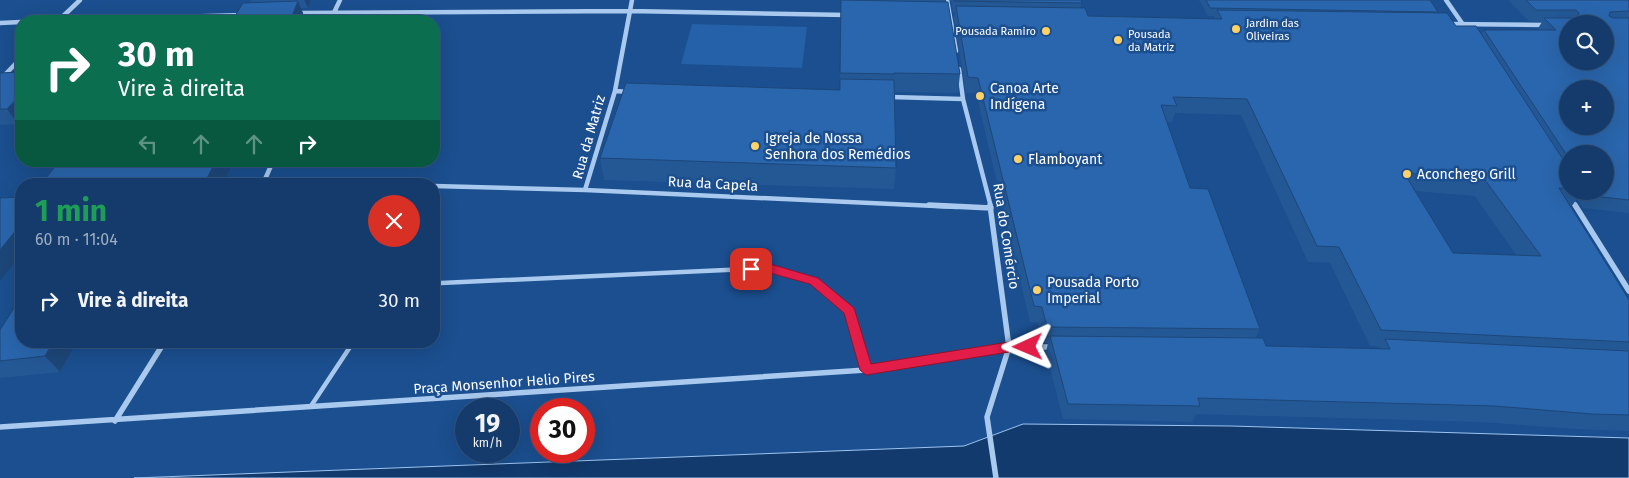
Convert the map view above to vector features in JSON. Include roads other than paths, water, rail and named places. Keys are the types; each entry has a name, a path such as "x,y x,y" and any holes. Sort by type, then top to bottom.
{"street":[{"path":"64,15 80,0"},
{"path":"333,15 340,0"},
{"name":"Rua da Matriz","path":"585,190 614,91 632,0"},
{"path":"947,0 957,54"},
{"path":"1446,0 1468,33"},
{"path":"295,13 629,11 854,16"},
{"path":"219,15 246,14"},
{"path":"942,17 951,18"},
{"path":"0,22 15,22"},
{"path":"1443,24 1548,26"},
{"name":"Rua do Comércio","path":"958,63 964,99 991,208 1009,347 987,417 996,478"},
{"path":"0,80 15,64"},
{"name":"Rua da Matriz","path":"614,91 634,92"},
{"path":"884,97 964,99"},
{"name":"Rua da Capela","path":"440,186 585,190 991,208"},
{"path":"1572,200 1629,291"},
{"name":"Praça Monsenhor Helio Pires","path":"0,427 115,422 866,370 1009,347 1058,348"},
{"path":"115,422 161,348"}],"lane":[{"path":"440,284 770,268 814,281 849,311 866,370"},
{"path":"310,408 349,348"}],"place":[{"name":"Jardim das Oliveiras","path":"1236,29"},
{"name":"Pousada Ramiro","path":"1046,31"},
{"name":"Pousada da Matriz","path":"1118,40"},
{"name":"Canoa Arte Indígena","path":"980,96"},
{"name":"Igreja de Nossa Senhora dos Remédios","path":"755,146"},
{"name":"Flamboyant","path":"1018,159"},
{"name":"Aconchego Grill","path":"1407,174"},
{"name":"Pousada Porto Imperial","path":"1037,290"}]}
